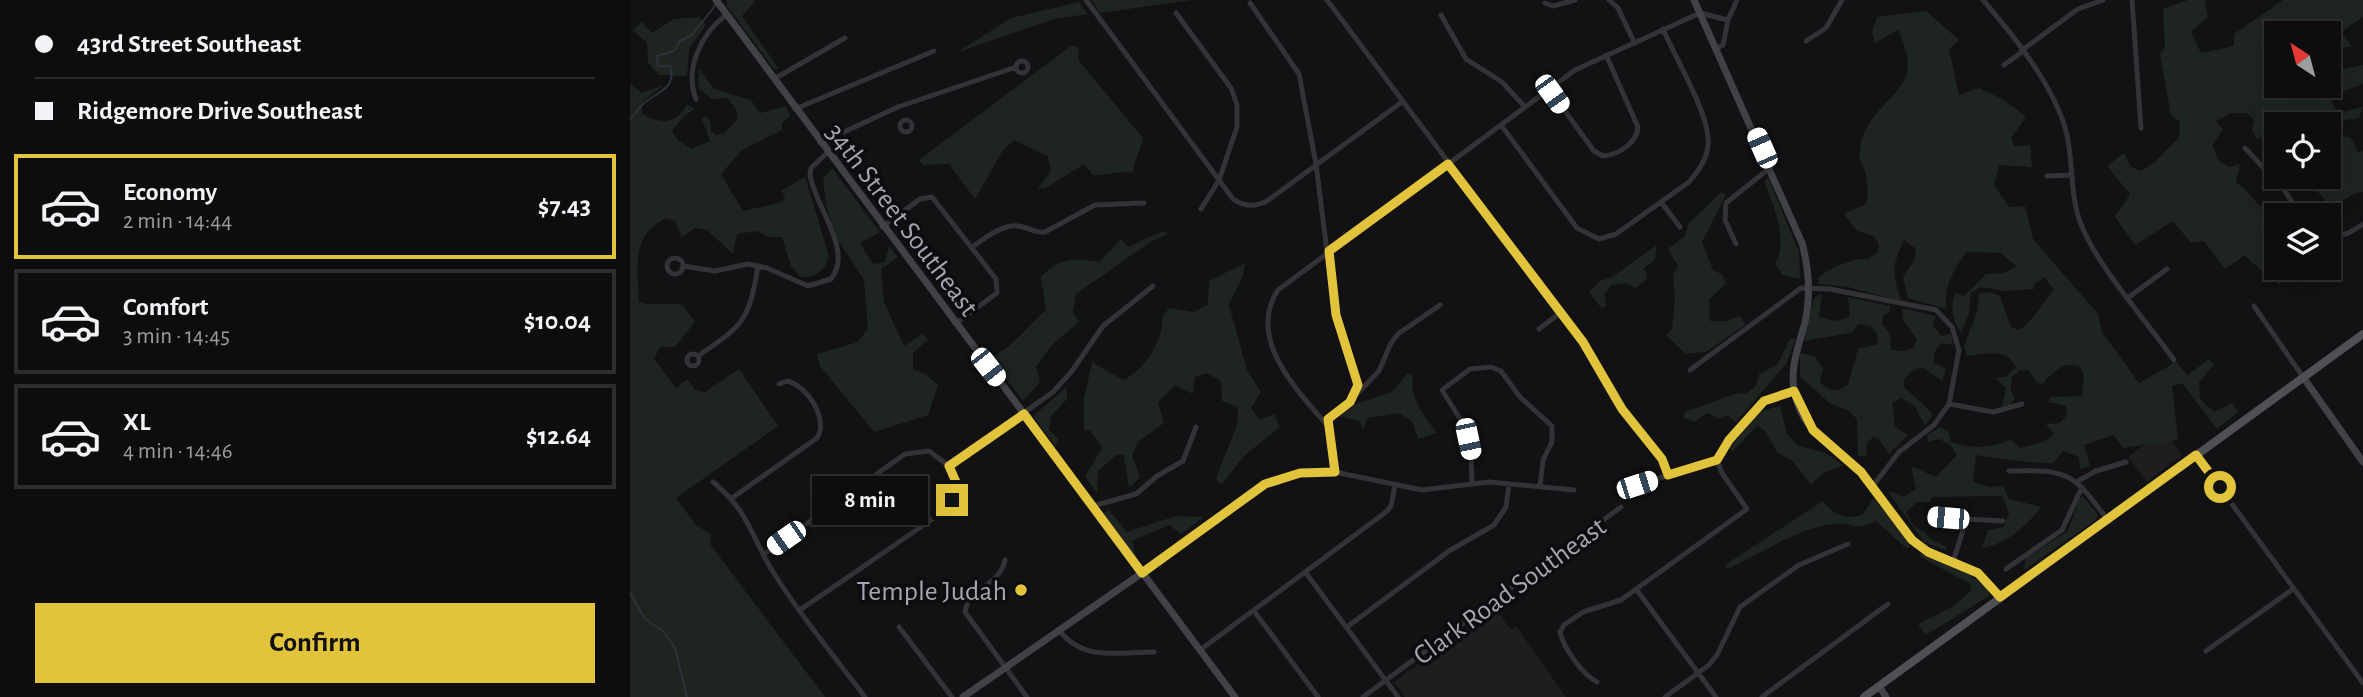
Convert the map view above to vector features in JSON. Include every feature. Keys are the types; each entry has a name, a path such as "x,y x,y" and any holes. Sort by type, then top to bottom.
{"main road":[{"path":"1864,697 2363,334"}],"street":[{"name":"34th Street Southeast","path":"716,0 882,227 1200,650 1231,696"},
{"path":"1086,0 1238,203 1259,205 1402,102"},
{"path":"1328,0 1583,342 1622,409 1662,459 1668,475"},
{"path":"1545,4 1553,6 1575,0"},
{"path":"1609,0 1618,8 1634,42"},
{"path":"1694,0 1802,243 1809,289 1804,323 1794,360 1794,391 1813,430 1861,472 1912,540 1928,552 1982,576 2000,597"},
{"path":"1717,48 1723,45 1728,20 1737,0"},
{"path":"1806,41 1826,28 1842,0"},
{"path":"2004,65 2078,9 2104,0"},
{"path":"2132,0 2141,128"},
{"path":"1986,1 2059,109 2067,137 2070,175 2083,231 2175,360"},
{"path":"1250,3 1299,74 1316,164 1336,315 1356,374 1356,395"},
{"path":"1176,13 1231,88 1237,105 1237,127 1219,180 1201,209"},
{"path":"1327,425 1284,373 1268,326 1268,316 1278,290 1575,70 1700,13 1728,20"},
{"path":"696,99 693,83 698,49 713,24 726,15"},
{"path":"1441,15 1466,60 1502,82 1525,107"},
{"path":"1501,125 1583,234 1599,239 1608,238 1661,202 1698,172 1704,160 1708,139 1703,118 1663,29"},
{"path":"774,79 845,38"},
{"path":"795,109 934,51"},
{"path":"1549,89 1594,151 1603,156 1614,154 1634,140 1638,127 1606,55"},
{"path":"820,143 898,107 1016,66"},
{"path":"898,107 903,120"},
{"path":"2245,148 2293,203"},
{"path":"683,266 715,271 737,265 758,266 808,286 824,284 836,273 839,266 838,248 810,175 811,168 827,153"},
{"path":"1736,244 1725,220 1726,203 1770,167"},
{"path":"2047,176 2070,175"},
{"path":"882,227 920,200 932,197 972,247 996,279 996,293 955,324"},
{"path":"1661,202 1680,227"},
{"path":"972,247 991,234 1017,226 1045,232 1095,205 1144,203"},
{"path":"2341,235 2363,224"},
{"path":"698,356 743,321 751,307 758,266"},
{"path":"2129,298 2167,270"},
{"path":"949,466 1024,414 1066,379 1103,326 1153,286"},
{"path":"1690,370 1801,288 1919,305 1936,310 1945,316 1952,327 1959,350 1949,404 1934,425 1899,452 1872,487"},
{"path":"1335,472 1328,419 1379,371 1391,343 1398,334 1440,305"},
{"path":"2254,306 2363,462"},
{"path":"1539,329 1560,313"},
{"path":"1472,482 1471,457 1462,422 1442,390 1470,369 1480,366 1501,371 1520,397 1552,426 1554,433 1543,460 1540,487"},
{"path":"732,498 817,438 821,432 821,417 801,388 787,381 779,384"},
{"path":"1637,485 1717,460 1729,440 1764,401 1794,391"},
{"path":"1949,404 1993,412 2022,404"},
{"path":"1093,506 1136,495 1157,476 1183,461 1196,426"},
{"path":"764,554 905,454 917,450 929,451 949,466 956,491 947,509 800,610"},
{"path":"2196,455 2363,683"},
{"path":"1597,682 1589,678 1565,645 1560,632 1576,616 1615,604 1747,509 1722,473 1717,460"},
{"path":"2078,481 2096,471 2126,461"},
{"path":"2009,471 2051,471 2078,481 2107,519"},
{"path":"963,697 1265,484 1300,473 1335,472 1395,485 1436,489 1472,482 1574,490"},
{"path":"713,482 732,498 752,527 777,579 865,697"},
{"path":"1347,627 1449,551 1494,525 1506,507 1509,484"},
{"path":"1200,650 1386,512 1391,506 1395,485"},
{"path":"2006,569 2062,530 2082,487"},
{"name":"Clark Road Southeast","path":"1363,697 1621,507"},
{"path":"1929,517 2003,521"},
{"path":"1953,562 1966,520"},
{"path":"1665,697 1698,673 1717,654 1740,607 1799,565 1848,544"},
{"path":"1005,560 999,576 970,598 965,612 1027,697"},
{"path":"1306,573 1398,697"},
{"path":"1636,589 1716,697"},
{"path":"2206,651 2293,589"},
{"path":"1762,697 1888,604"},
{"path":"1254,611 1318,697"},
{"path":"899,627 952,697"},
{"path":"1059,630 1082,651 1154,652"},
{"path":"1879,686 1886,697"}],"shaded area":[{"path":"727,0 756,0 742,16 779,69 774,69 727,6"},
{"path":"1092,0 1192,0 1100,13"},
{"path":"2188,0 2205,0 2208,17 2191,32 2201,53 2234,46 2234,34 2283,0 2363,0 2363,17 2342,31 2342,21 2264,21 2264,98 2331,98 2337,112 2264,112 2264,137 2257,139 2252,131 2254,120 2246,113 2231,113 2216,121 2223,129 2212,146 2219,161 2229,167 2240,164 2236,183 2263,207 2264,272 2245,255 2225,269 2204,241 2191,243 2173,221 2135,245 2115,217 2130,194 2107,166 2124,153 2131,167 2141,171 2155,162 2179,137 2180,122 2171,115 2160,54 2165,47 2163,9"},
{"path":"1079,2 1088,14 1054,19 958,52 1011,18"},
{"path":"1926,11 1959,40 1949,49 1959,95 1979,88 2004,100 2026,117 2011,138 2014,146 2030,145 2032,167 1999,165 1994,185 2009,207 2025,206 2033,239 2098,314 2102,332 2139,383 2176,362 2188,375 2209,359 2214,365 2199,382 2200,399 2214,412 2232,403 2238,412 2217,429 2182,383 2172,386 2178,440 2123,448 2114,435 2084,445 2090,466 2080,469 2079,457 2063,451 2053,463 2023,462 1976,455 1973,482 1989,487 2003,486 2009,499 2041,507 2030,521 2015,533 1999,543 1982,548 1988,530 2004,527 2009,513 2002,496 1932,497 1930,502 1917,502 1906,512 1915,527 1925,532 1930,539 1947,547 1945,550 1924,542 1889,493 1903,497 1916,489 1911,466 1936,477 1957,455 1950,445 1939,439 1928,442 1927,435 1940,427 1948,431 1951,442 1974,447 1996,445 2011,440 2020,448 2044,442 2054,434 2046,424 2060,423 2067,415 2066,406 2048,402 2051,397 2082,396 2084,378 2081,367 2064,366 2042,384 2037,382 2029,371 2020,370 2011,378 2011,391 2015,399 2010,405 2002,406 2006,388 1995,378 2006,377 2016,367 2001,354 1967,356 1964,346 1977,312 1979,294 1989,292 2000,296 2011,327 2019,330 2054,290 2044,277 2034,285 2034,289 2005,291 1980,287 1971,293 1969,313 1961,333 1953,313 1956,293 1964,296 1986,274 2004,273 2016,266 2001,253 1967,252 1950,279 1946,293 1946,309 1908,298 1903,277 1915,259 1916,249 1904,240 1894,270 1901,301 1848,287 1818,284 1818,278 1828,271 1842,264 1868,259 1877,253 1879,245 1874,236 1857,231 1844,214 1866,204 1867,180 1859,158 1863,137 1874,116 1901,86 1908,65 1906,50 1898,30 1875,43 1872,32 1877,17"},
{"path":"700,17 706,25 689,49 687,76 658,75 648,62 647,43 633,30 642,22 652,33 674,19"},
{"path":"2342,33 2352,46 2342,48"},
{"path":"1071,46 1078,47 1079,61 1143,138 1133,173 1093,175 1084,164 1046,188 1038,189 1051,170 1048,156 1014,140 1003,150 975,199 949,164 923,165 919,160"},
{"path":"2363,65 2363,84 2342,92 2342,69"},
{"path":"699,68 714,89 751,100 760,113 786,106 790,116 782,123 782,130 742,150 721,174 743,211 783,202 785,196 781,191 805,177 829,256 820,272 801,277 791,266 782,237 768,237 757,231 737,234 733,254 707,230 695,228 682,237 675,221 666,218 646,234 639,254 639,302 683,305 695,322 675,347 660,347 654,359 676,388 687,379 695,390 705,392 739,369 778,426 676,498 696,525 711,534 710,544 825,697 630,697 630,84 642,93 664,85 642,102 642,114 649,117 667,121 678,116 687,104 695,109 684,116 672,131 678,140 691,149 710,141 702,119 705,116 710,120 711,131 716,135 724,133 738,119 736,109 727,98 712,99 698,88"},
{"path":"2363,107 2359,118 2345,120 2341,125 2341,112"},
{"path":"2341,136 2350,137 2359,153 2363,150 2363,192 2338,203 2327,203 2315,189 2341,189"},
{"path":"832,168 880,232 860,243 873,264 885,262 889,246 898,257 881,269 884,302 904,346 922,334 928,339 913,353 913,370 925,374 938,385 928,415 874,432 820,366 817,354 858,342 868,328 864,280 836,237 826,205 823,179"},
{"path":"1768,177 1799,252 1800,279 1782,275 1775,263 1779,255 1780,234 1764,182"},
{"path":"1721,192 1726,195 1702,242 1713,270 1723,275 1726,283 1709,300 1710,321 1727,321 1739,316 1746,324 1706,352 1686,354 1666,335 1672,330 1675,299 1673,275 1678,266 1668,249 1685,236 1688,224"},
{"path":"1163,231 1168,234 1152,241 1076,294 1073,312 1079,322 1051,346 1036,367 1040,382 1023,401 990,358 1013,342 1046,310 1041,277 1067,260 1099,262 1121,239 1128,247"},
{"path":"1657,245 1655,259 1643,269 1647,274 1646,280 1635,288 1625,283 1612,285 1604,294 1606,305 1602,309 1589,292 1600,281 1612,277"},
{"path":"1245,263 1243,276 1229,305 1247,370 1261,392 1251,408 1259,420 1274,414 1280,427 1245,455 1221,485 1216,478 1237,425 1238,407 1222,401 1221,381 1207,373 1195,377 1193,394 1175,385 1158,402 1164,423 1139,441 1132,455 1140,477 1129,488 1124,455 1116,455 1098,471 1097,493 1085,476 1102,448 1091,431 1084,430 1084,399 1092,362 1123,380 1131,376 1151,354 1160,335 1162,317 1169,308 1193,312 1208,305 1209,281"},
{"path":"1822,294 1819,317 1837,321 1850,316 1848,297 1890,306 1890,312 1883,315 1882,324 1890,334 1891,350 1905,351 1913,348 1917,339 1903,320 1902,308 1936,316 1933,326 1942,336 1951,333 1953,345 1941,343 1934,353 1934,363 1946,369 1942,381 1922,367 1911,372 1904,380 1904,387 1933,414 1925,426 1914,405 1901,398 1892,403 1895,427 1908,435 1889,454 1879,439 1873,437 1867,443 1866,457 1858,456 1857,419 1848,410 1831,404 1800,377 1800,353 1814,356 1823,368 1820,382 1830,389 1840,389 1848,385 1858,349 1878,344 1877,334 1871,326 1859,324 1851,333 1804,341 1814,298"},
{"path":"1791,338 1796,339 1786,364 1736,422 1727,415 1719,419 1707,413 1694,422 1684,418 1685,412 1747,393 1756,386 1759,374 1777,365"},
{"path":"1408,373 1413,376 1415,399 1437,433 1418,439 1412,421 1399,413 1367,418 1364,429 1359,421 1339,416 1356,404 1392,392"},
{"path":"1067,387 1067,399 1051,416 1049,429 1059,440 1055,446 1033,416"},
{"path":"1780,406 1787,434 1798,446 1824,452 1843,465 1822,474 1811,485 1793,461 1778,453 1764,430 1757,426 1732,452 1730,447 1761,411"},
{"path":"2164,430 2182,455 2147,482 2128,457"},
{"path":"2083,496 2098,515 2096,520 2024,570 2026,558 2068,531 2079,499"},
{"path":"1874,498 1911,546 1907,549 1876,521 1863,526 1834,524 1792,536 1727,569 1725,565 1823,501 1836,513 1850,517 1862,515"},
{"path":"1109,510 1127,532 1176,516 1204,517 1181,534 1169,525 1132,541 1136,558 1103,513"},
{"path":"1921,553 1965,571 1988,589 1989,596 1926,635 1918,624 1952,607 1972,590 1970,584 1919,556"},
{"path":"1495,607 1511,630 1516,626 1566,697 1405,697 1394,682"}],"waterway":[{"path":"630,119 645,102 671,81 670,66 658,66 657,56 674,51 680,41 692,35 717,3"},
{"path":"630,593 645,619 663,631 675,648 687,697"}],"place":[{"name":"Temple Judah","path":"1021,590"}],"route":[{"path":"952,500 956,482 949,466 1024,414 1142,573 1265,484 1300,473 1335,472 1328,419 1350,402 1356,395 1358,385 1336,315 1329,251 1448,164 1583,342 1622,409 1665,463 1668,475 1717,460 1729,440 1764,401 1771,396 1794,391 1801,410 1820,439 1861,472 1912,540 1928,552 1978,573 2000,597 2196,455 2220,487"}]}
